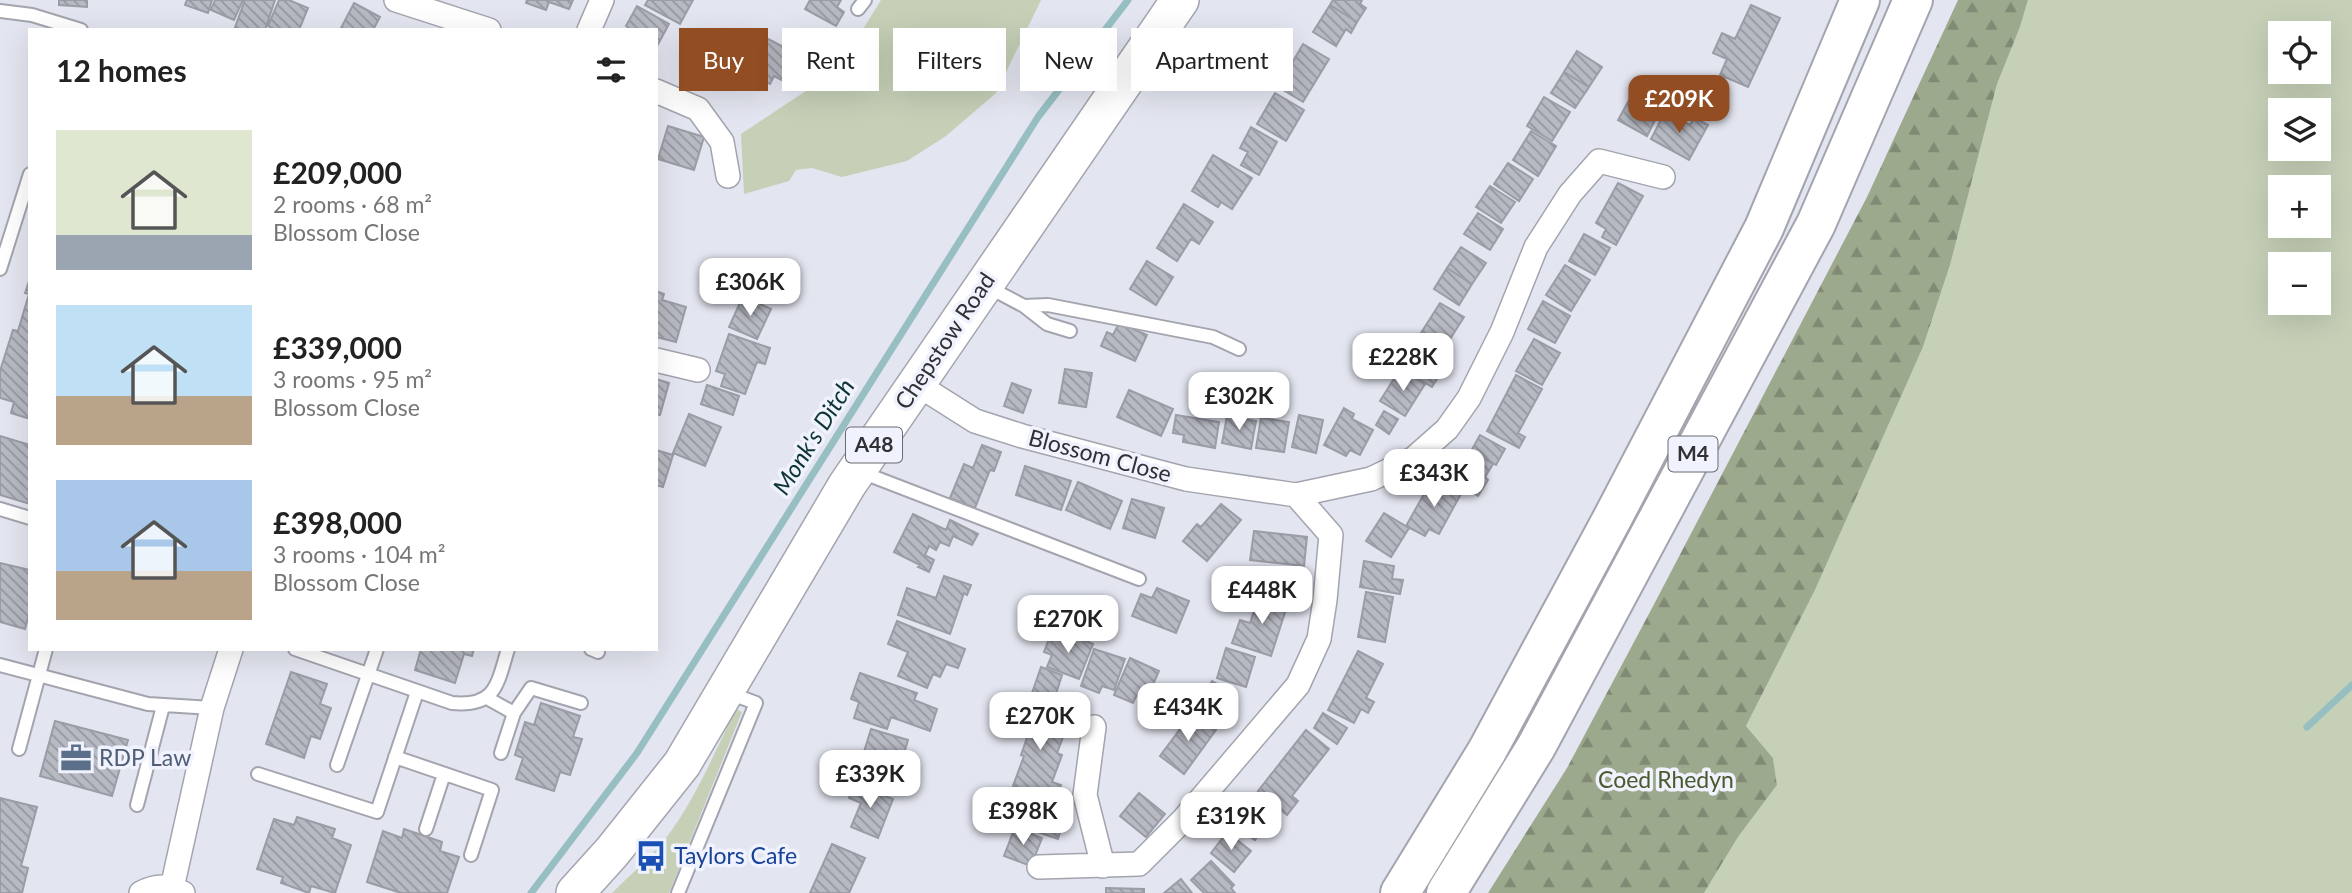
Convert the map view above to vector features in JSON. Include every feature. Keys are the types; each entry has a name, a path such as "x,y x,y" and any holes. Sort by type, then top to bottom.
{"highway":[{"name":"M4","path":"1400,893 1487,751 1764,228 1860,0"},
{"name":"M4","path":"1446,893 1536,747 1816,224 1913,0"}],"main road":[{"name":"Chepstow Road","path":"575,893 612,852 682,764 857,470 1180,0"}],"street":[{"path":"396,0 429,21 476,28"},
{"path":"590,28 602,0"},
{"path":"658,92 698,109 722,142 728,176"},
{"name":"Blossom Close","path":"915,383 975,421 1186,479 1296,495 1371,479 1413,459 1447,429 1469,398 1502,332 1536,247 1570,194 1599,161 1663,177"},
{"path":"658,360 698,370"},
{"path":"1039,867 1139,864 1227,771 1298,685 1319,639 1331,536 1296,495"},
{"path":"141,893 152,888 178,890 212,708 230,651"},
{"path":"1094,727 1085,795 1103,866"}],"lane":[{"path":"0,11 32,15 74,28"},
{"path":"0,269 28,180"},
{"path":"983,284 1024,306 1047,324 1070,331"},
{"path":"1024,306 1048,305 1204,335 1239,349"},
{"path":"857,470 1139,579"},
{"path":"0,509 28,517"},
{"path":"19,749 45,651"},
{"path":"301,651 417,692 452,703 472,705 487,698 497,684 507,651"},
{"path":"337,765 376,651"},
{"path":"0,665 148,704 212,708"},
{"path":"501,753 514,713 531,688 581,704"},
{"path":"678,893 756,703 725,691"},
{"path":"258,775 377,812 417,692"},
{"path":"487,698 514,713"},
{"path":"137,805 163,706"},
{"path":"395,757 492,790 471,855"},
{"path":"426,829 444,774"}],"green space":[{"path":"881,0 1041,0 1027,28 1020,28 1020,43 1006,72 1006,28 893,28 893,91 997,91 946,136 907,161 842,177 812,168 796,170 789,181 744,194 741,134 806,91 879,91 879,28 864,28"},
{"name":"Coed Rhedyn","path":"1958,0 2028,0 1997,84 1950,265 1923,347 1815,590 1746,726 1773,758 1777,785 1738,837 1704,893 1488,893 1567,768 1651,610 1867,197"},
{"path":"2028,0 2352,0 2352,893 1704,893 1738,837 1777,785 1773,758 1746,726 1815,590 1923,347 1950,265 1997,84"},
{"path":"736,709 742,712 669,893 612,893 669,834 697,789"}],"building":[{"path":"59,0 87,0 87,7 59,5"},
{"path":"187,0 212,0 208,13 185,5"},
{"path":"215,0 243,0 234,20 211,10"},
{"path":"245,0 275,0 266,28 235,28"},
{"path":"279,0 289,0 308,8 300,28 268,26"},
{"path":"527,0 573,0 569,9 549,2 546,10 526,3"},
{"path":"648,0 693,0 680,24 645,5"},
{"path":"810,0 841,0 837,7 844,12 836,26 805,9"},
{"path":"1333,0 1362,0 1360,4 1366,8 1357,22 1330,5"},
{"path":"354,3 380,17 374,28 341,28"},
{"path":"1330,5 1357,22 1351,33 1346,29 1336,46 1313,32"},
{"path":"1751,5 1780,18 1748,87 1720,75 1727,59 1713,53 1722,33 1735,39"},
{"path":"637,6 669,24 658,44 658,28 626,26"},
{"path":"768,39 782,46 782,80 774,76 770,84"},
{"path":"1303,44 1329,59 1303,102 1285,91 1293,91 1293,61"},
{"path":"1577,51 1602,67 1589,87 1564,72"},
{"path":"1564,72 1589,87 1575,108 1551,93"},
{"path":"1275,93 1304,110 1286,141 1257,124"},
{"path":"1633,93 1654,104 1649,114 1656,118 1647,136 1618,120"},
{"path":"1544,97 1570,112 1552,141 1527,126"},
{"path":"1665,112 1690,125 1694,118 1708,125 1689,160 1651,139"},
{"path":"668,126 704,137 694,170 658,159"},
{"path":"1251,127 1277,142 1259,175 1241,165 1248,152 1240,148"},
{"path":"1531,131 1556,146 1538,176 1513,160"},
{"path":"1213,155 1252,178 1232,209 1221,202 1218,207 1192,191"},
{"path":"1508,163 1533,179 1519,201 1494,184"},
{"path":"1618,183 1643,196 1616,245 1602,237 1606,229 1596,223"},
{"path":"1490,186 1515,202 1501,223 1476,207"},
{"path":"1184,204 1213,222 1199,244 1191,239 1177,261 1157,248"},
{"path":"1478,213 1503,229 1490,250 1464,234"},
{"path":"1584,234 1610,248 1595,275 1569,261"},
{"path":"1461,247 1486,263 1472,284 1447,268"},
{"path":"1147,261 1173,277 1156,305 1130,289"},
{"path":"1565,265 1590,280 1571,311 1546,295"},
{"path":"1447,268 1472,284 1459,305 1434,289"},
{"path":"658,292 664,294 662,300 686,307 676,342 658,338"},
{"path":"743,296 771,309 757,339 729,327"},
{"path":"28,297 28,418 11,413 14,402 0,398 0,371 13,330 18,331"},
{"path":"1543,301 1570,316 1555,343 1528,329"},
{"path":"1440,303 1464,317 1445,347 1421,333"},
{"path":"1119,323 1147,335 1135,361 1101,346 1107,332 1113,335"},
{"path":"729,334 770,348 765,364 757,362 745,394 721,386 725,374 716,371"},
{"path":"1426,339 1452,355 1432,387 1405,371"},
{"path":"1534,339 1560,353 1542,385 1516,371"},
{"path":"1065,369 1092,373 1086,407 1059,403"},
{"path":"1400,369 1425,384 1405,416 1380,401"},
{"path":"1516,375 1542,389 1518,433 1525,437 1519,448 1487,431"},
{"path":"658,380 669,383 658,414"},
{"path":"1012,383 1031,390 1023,413 1004,406"},
{"path":"707,385 739,396 733,415 701,404"},
{"path":"1129,390 1173,409 1161,436 1117,417"},
{"path":"1344,408 1354,414 1352,419 1373,430 1360,455 1350,450 1346,456 1324,445"},
{"path":"1384,411 1398,419 1389,434 1376,425"},
{"path":"689,414 721,427 705,466 673,453"},
{"path":"1176,415 1219,422 1215,448 1183,442 1184,435 1173,433"},
{"path":"1299,415 1323,420 1316,453 1292,447"},
{"path":"1227,416 1256,421 1251,449 1222,443"},
{"path":"1261,418 1289,422 1284,452 1256,448"},
{"path":"1480,435 1505,449 1496,465 1471,451"},
{"path":"0,436 28,444 28,503 0,495"},
{"path":"982,445 1001,452 994,471 990,470 975,508 950,498 964,464 973,468"},
{"path":"658,451 673,455 663,487 658,486"},
{"path":"1468,456 1477,462 1480,456 1493,464 1485,477 1488,480 1478,496 1453,481"},
{"path":"1025,466 1071,481 1061,510 1016,495"},
{"path":"1438,480 1462,492 1439,534 1429,529 1425,536 1406,526 1424,494 1429,496"},
{"path":"1078,482 1122,501 1110,529 1066,510"},
{"path":"1132,499 1164,508 1155,538 1123,528"},
{"path":"1221,504 1241,520 1207,561 1183,541 1197,524 1201,527"},
{"path":"1384,513 1409,528 1391,557 1366,541"},
{"path":"913,514 946,530 950,520 978,534 972,545 953,536 949,546 940,542 936,550 929,546 925,555 934,560 929,572 894,552"},
{"path":"1254,531 1307,537 1304,566 1250,560"},
{"path":"1364,561 1394,566 1392,579 1403,580 1400,594 1360,587"},
{"path":"0,563 28,570 28,618 25,629 0,622"},
{"path":"944,576 971,585 967,595 964,593 950,634 898,615 907,588 936,598"},
{"path":"1157,588 1189,601 1176,633 1132,616 1141,594 1152,598"},
{"path":"1366,592 1393,597 1385,642 1358,637"},
{"path":"1260,593 1288,603 1271,656 1232,643 1240,620 1250,623"},
{"path":"897,621 965,649 958,668 946,664 940,677 933,674 927,688 898,676 908,652 888,644"},
{"path":"1051,634 1070,642 1072,635 1093,644 1079,679 1047,667 1052,655 1044,652"},
{"path":"1226,648 1255,657 1246,687 1217,678"},
{"path":"1094,649 1125,659 1114,690 1102,686 1099,693 1081,686"},
{"path":"420,651 473,651 472,656 464,654 455,683 415,670"},
{"path":"1358,651 1383,664 1366,698 1374,702 1368,713 1361,709 1354,723 1328,710"},
{"path":"1130,658 1159,671 1146,700 1136,696 1133,703 1114,695"},
{"path":"1041,667 1062,675 1054,700 1032,693"},
{"path":"291,672 327,684 320,704 331,708 320,739 311,736 304,758 266,744"},
{"path":"860,673 917,693 914,700 937,709 930,731 891,717 887,729 854,718 859,702 851,699"},
{"path":"1212,681 1237,695 1221,724 1196,710"},
{"path":"1031,695 1053,703 1046,722 1066,729 1057,753 1062,755 1052,782 1061,785 1055,801 1013,786 1033,720 1023,717"},
{"path":"541,703 580,716 573,737 582,739 570,775 560,772 554,791 516,779 523,758 515,755 525,722 534,725"},
{"path":"1192,713 1216,730 1184,774 1160,756"},
{"path":"1323,713 1347,728 1337,744 1314,728"},
{"path":"55,721 128,740 112,796 40,776"},
{"path":"871,729 908,740 899,771 908,773 904,785 887,780 884,790 855,781"},
{"path":"1306,730 1329,749 1292,796 1298,801 1287,815 1258,791"},
{"path":"854,784 893,799 878,838 851,827 861,803 849,798"},
{"path":"1139,793 1165,814 1146,837 1120,816"},
{"path":"0,798 37,807 21,866 28,868 22,893 0,893"},
{"path":"1021,800 1065,814 1058,839 1014,824"},
{"path":"1245,801 1270,817 1255,840 1230,824"},
{"path":"297,817 335,829 332,838 351,845 335,893 311,886 309,893 281,883 283,877 257,869 274,819 294,825"},
{"path":"1015,827 1042,838 1031,866 1004,856"},
{"path":"404,829 442,842 440,851 459,857 447,893 401,893 367,882 383,831 402,838"},
{"path":"1227,832 1251,851 1234,872 1211,853"},
{"path":"832,844 865,858 849,893 810,893"},
{"path":"1211,861 1234,885 1231,888 1235,893 1204,893 1191,880"},
{"path":"1181,879 1192,893 1164,893"},
{"path":"1106,888 1144,889 1144,893 1106,893"}],"waterway":[{"name":"Monk's Ditch","path":"531,893 637,753 1038,117 1128,0"},
{"path":"2307,727 2352,685"}],"place":[{"name":"RDP Law","path":"76,758"},
{"name":"Taylors Cafe","path":"651,856"}]}
